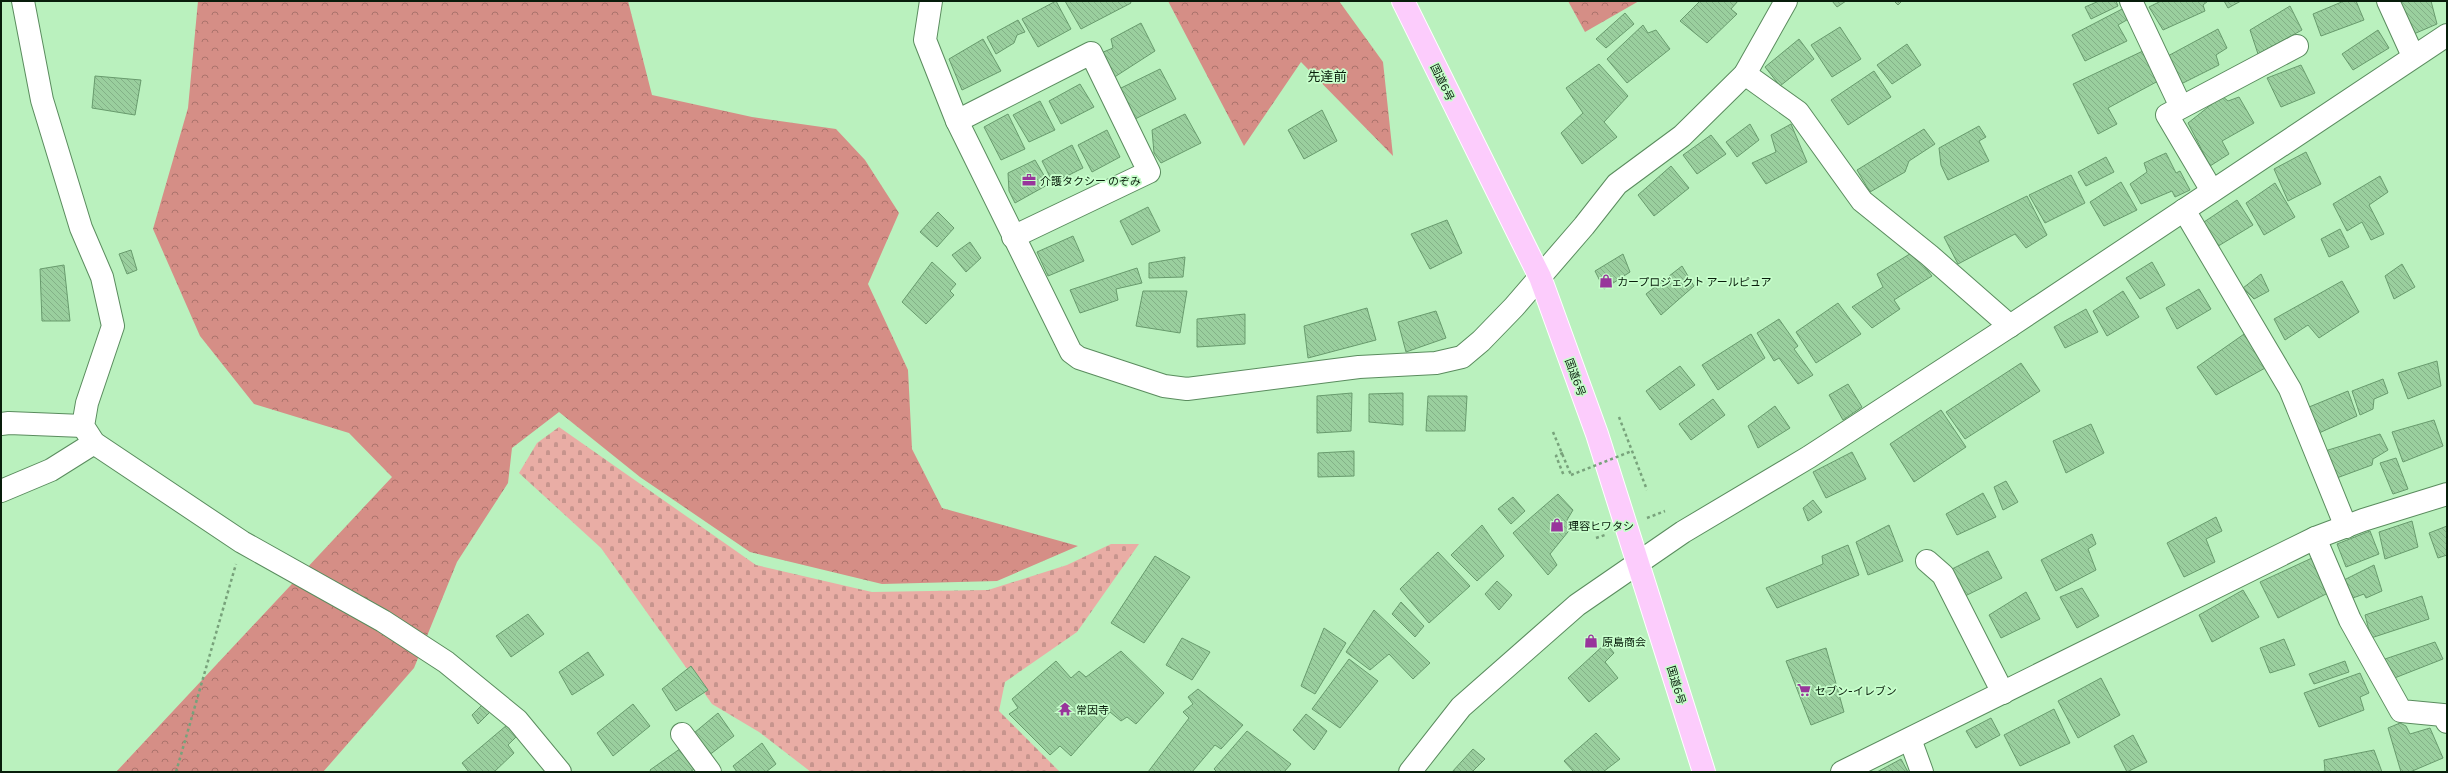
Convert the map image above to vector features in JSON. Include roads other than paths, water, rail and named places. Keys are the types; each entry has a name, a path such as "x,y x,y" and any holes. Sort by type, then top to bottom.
{"highway":[{"name":"国道6号","path":"1403,1 1540,277 1597,434 1704,772"}],"street":[{"path":"23,1 42,100 81,228 102,277 113,326 87,403 89,435"},
{"path":"931,1 925,40 957,121 1071,352 1079,358 1164,386 1187,389 1359,367 1436,363 1462,356 1486,335 1540,277 1617,184 1682,136 1744,74 1786,1"},
{"path":"2131,1 2181,107"},
{"path":"2388,1 2413,56"},
{"path":"1410,772 1461,707 1577,605 1684,532 1809,457 2010,326 2447,34"},
{"path":"2212,191 2167,115 2297,46"},
{"path":"957,121 1091,53 1149,172 1013,237"},
{"path":"1744,74 1798,112 1862,201 1929,255 2010,326"},
{"path":"2184,210 2290,389 2346,527"},
{"path":"1,424 9,423 89,435 242,542 383,621 446,662 517,720 560,772"},
{"path":"1,491 50,470 89,435"},
{"path":"1842,772 2315,538 2447,494"},
{"path":"2315,538 2350,620 2401,711 2443,715 2447,722"},
{"path":"1927,561 1943,575 2003,693"},
{"path":"682,734 710,772"},
{"path":"1910,739 1922,772"}],"place":[{"name":"介護タクシー のぞみ","path":"1029,180"},
{"name":"カープロジェクト アールピュア","path":"1606,281"},
{"name":"理容ヒワタシ","path":"1557,525"},
{"name":"原島商会","path":"1591,641"},
{"name":"セブン-イレブン","path":"1804,690"},
{"name":"常因寺","path":"1065,709"}],"district":[{"name":"先達前","path":"1327,76"}]}
